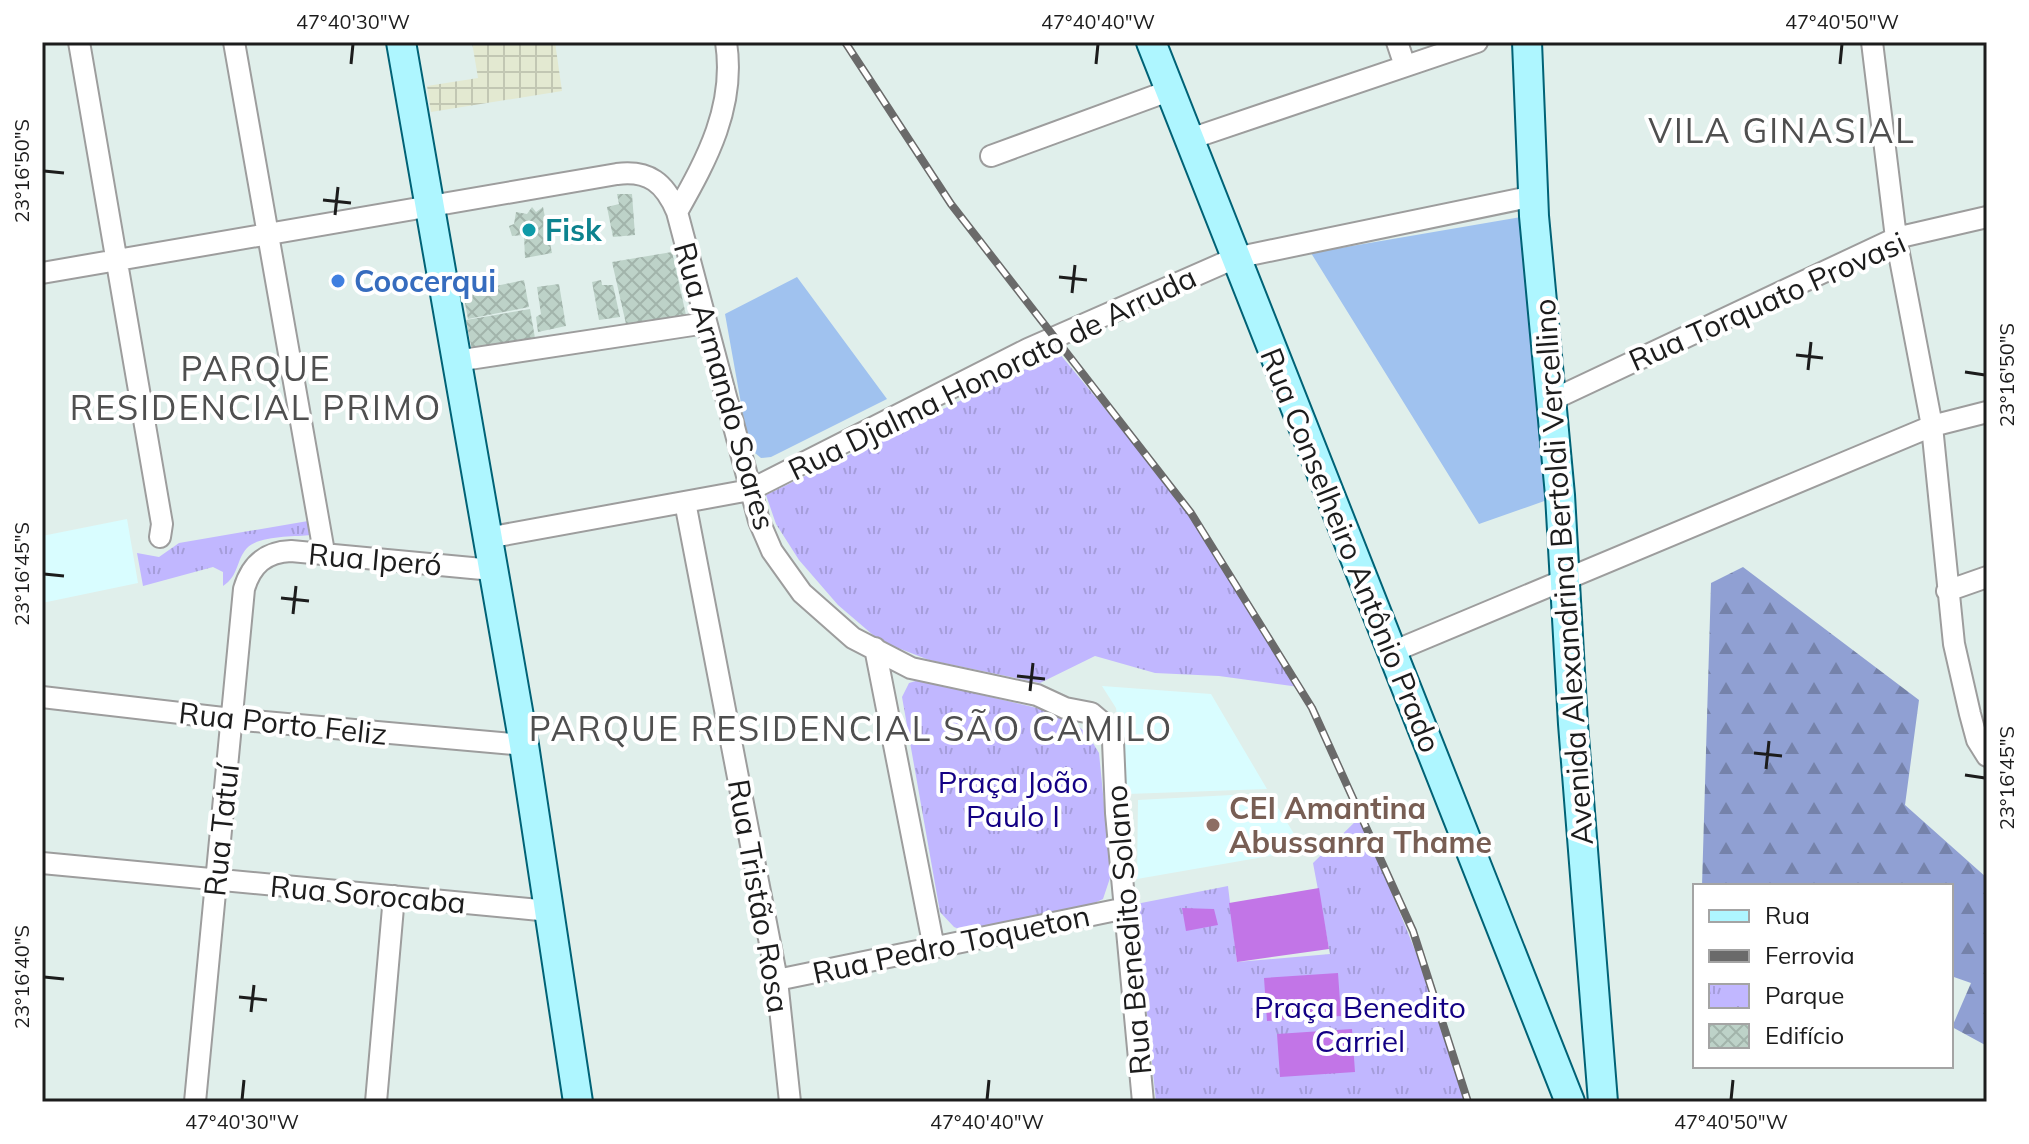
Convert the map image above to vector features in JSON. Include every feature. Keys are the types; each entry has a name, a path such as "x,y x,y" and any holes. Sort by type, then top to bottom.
{"main road":[{"path":"401,42 524,745 578,1102"},
{"name":"Rua Conselheiro Antônio Prado","path":"1151,42 1570,1101"},
{"name":"Avenida Alexandrina Bertoldi Vercellino","path":"1527,42 1534,196 1566,578 1602,1094"},
{"path":"1570,1101 1602,1094"}],"street":[{"path":"79,42 162,524 160,537"},
{"path":"234,42 324,552"},
{"path":"677,212 709,156 722,119 726,42"},
{"path":"1397,42 1405,66"},
{"path":"1190,139 1477,42"},
{"path":"1872,42 1896,238 1932,426 1954,644 1987,756"},
{"path":"991,156 1171,90"},
{"name":"Rua Armando Soares","path":"429,207 632,172 650,176 661,185 677,212 750,490 772,551 802,593 852,637 911,668 1037,695 1095,716"},
{"name":"Rua Djalma Honorato de Arruda","path":"487,538 750,490 1028,349 1235,258 1534,196"},
{"path":"42,273 429,207"},
{"name":"Rua Torquato Provasi","path":"1552,400 1896,238 1987,217"},
{"path":"456,361 706,323"},
{"path":"1392,652 1932,426 1987,412"},
{"name":"Rua Tristão Rosa","path":"685,502 777,980 790,1102"},
{"name":"Rua Iperó","path":"259,561 279,551 324,552 493,570"},
{"name":"Rua Tatuí","path":"195,1102 244,589 259,561"},
{"path":"1947,591 1987,577"},
{"path":"875,648 934,948"},
{"name":"Rua Porto Feliz","path":"42,697 232,719 524,745"},
{"name":"Rua Benedito Solano","path":"1095,716 1104,724 1113,741 1114,799 1143,1102"},
{"name":"Rua Sorocaba","path":"43,868 216,879 550,911"},
{"path":"376,1102 394,896"},
{"name":"Rua Pedro Toqueton","path":"777,980 1126,908"}],"shaded area":[{"path":"472,42 555,42 562,91 431,112 427,86 478,78"},
{"path":"1521,217 1550,499 1479,524 1311,253"},
{"path":"797,277 887,399 771,457 761,458 749,448 725,314"},
{"path":"127,519 138,583 42,603 42,536"},
{"path":"1102,686 1211,694 1267,789 1127,794 1116,708"},
{"name":"CEI Amantina Abussanra Thame","path":"1269,793 1304,850 1137,879 1138,800"},
{"path":"1319,888 1329,949 1237,962 1229,903"},
{"path":"1182,908 1214,909 1218,925 1186,931"},
{"path":"1338,973 1341,1016 1267,1021 1264,978"},
{"path":"1352,1029 1355,1072 1280,1077 1277,1034"}],"green space":[{"path":"1059,353 1189,510 1299,687 1219,676 1155,673 1095,656 1040,683 929,660 880,641 838,605 799,560 776,524 766,495"},
{"path":"308,521 311,535 269,539 247,548 232,578 223,586 223,572 213,567 143,586 137,553 159,557 179,543"},
{"path":"1743,567 1919,700 1905,805 1987,878 1987,1046 1953,1028 1971,983 1953,977 1953,884 1702,884 1711,583"},
{"name":"Praça João Paulo I","path":"919,680 1054,712 1073,721 1088,735 1099,753 1111,875 1103,899 1088,906 964,931 954,927 940,912 902,697 909,683"},
{"name":"Praça Benedito Carriel","path":"1361,816 1439,1010 1464,1102 1156,1102 1136,904 1228,886 1237,962 1330,954 1313,863"}],"building":[{"path":"617,194 632,194 635,235 613,237 607,207 619,204"},
{"name":"Fisk","path":"532,207 536,212 543,207 552,253 525,258 524,235 512,236 509,226 514,224 516,212 527,214"},
{"path":"672,252 686,315 626,324 612,262"},
{"path":"524,280 529,307 468,319 463,293"},
{"path":"601,280 602,285 613,285 620,317 599,320 592,282"},
{"path":"559,284 566,326 538,332 536,317 541,314 537,287"},
{"path":"530,309 535,338 472,350 466,320"}],"railway":[{"path":"845,42 951,204 1191,513 1312,708 1413,931 1468,1102"}],"place":[{"name":"Fisk","path":"529,230"},
{"name":"Coocerqui","path":"338,281"},
{"name":"CEI Amantina Abussanra Thame","path":"1213,825"}],"district":[{"name":"VILA GINASIAL","path":"1782,130"},
{"name":"PARQUE RESIDENCIAL PRIMO","path":"256,388"},
{"name":"PARQUE RESIDENCIAL SÃO CAMILO","path":"851,728"}]}
